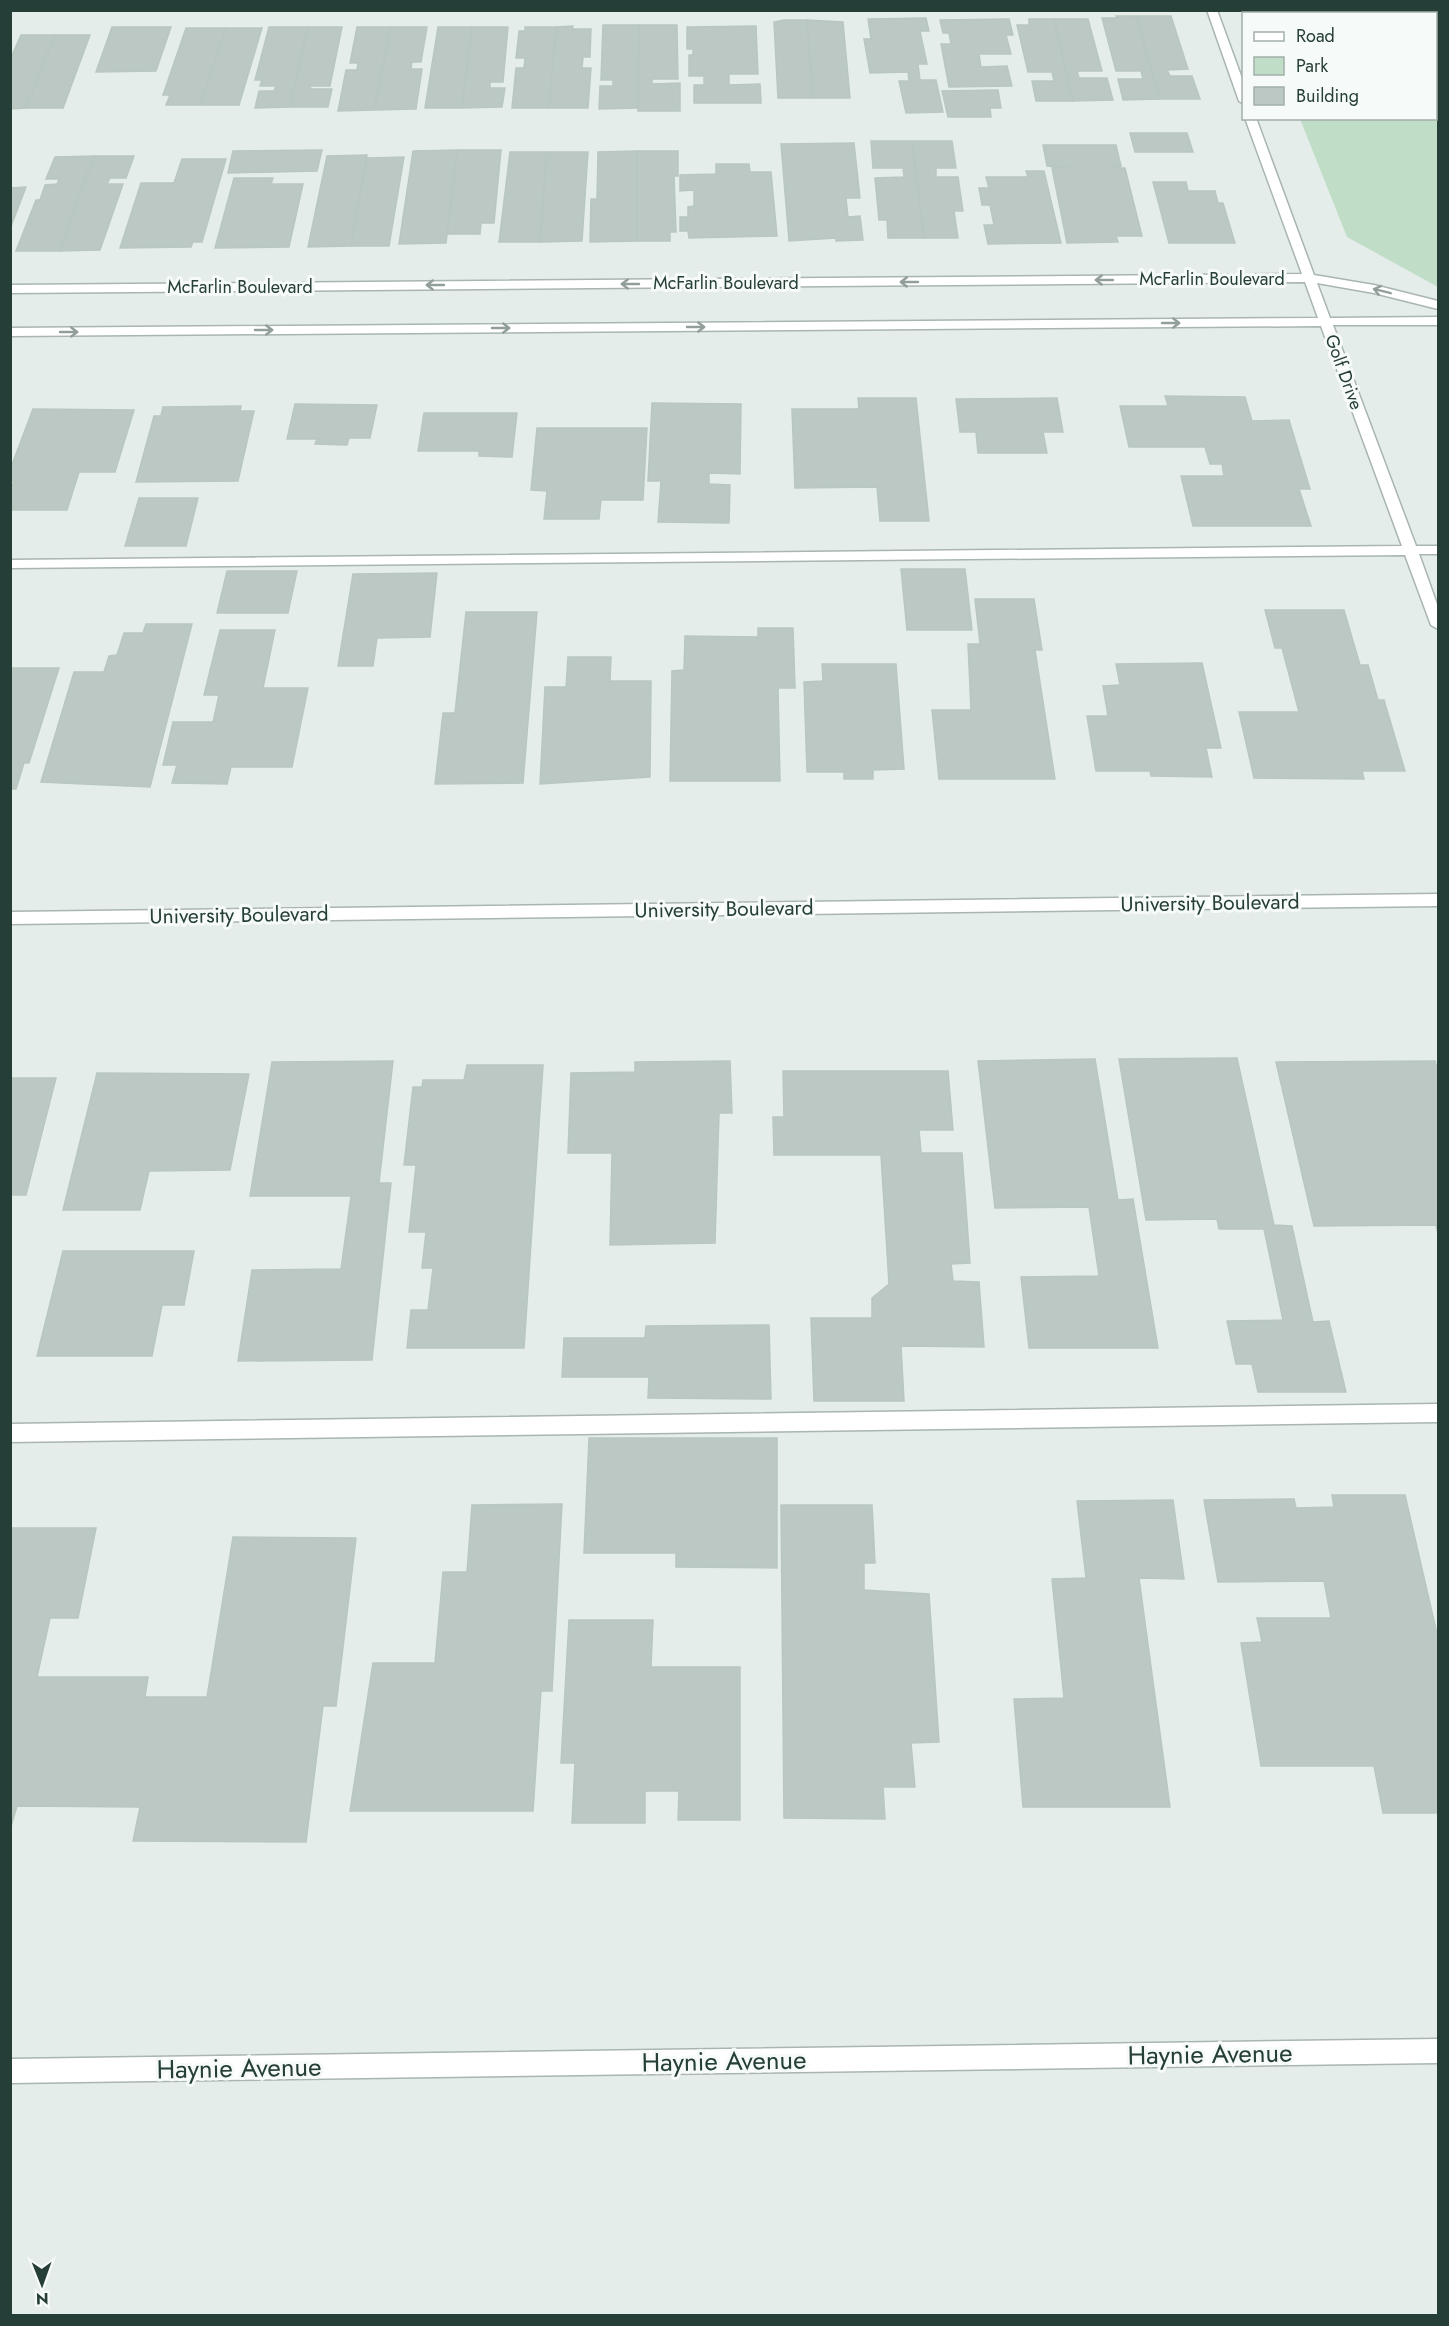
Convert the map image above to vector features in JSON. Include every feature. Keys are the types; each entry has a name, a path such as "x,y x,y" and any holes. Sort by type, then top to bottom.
{"street":[{"path":"1212,10 1242,94"},
{"name":"Golf Drive","path":"1251,120 1438,625"},
{"name":"McFarlin Boulevard","path":"10,289 1310,279 1374,289 1438,304"},
{"path":"10,332 1438,321"},
{"path":"10,564 1438,550"},
{"name":"University Boulevard","path":"10,918 1438,900"},
{"path":"10,1433 1438,1413"},
{"name":"Haynie Avenue","path":"10,2071 1438,2051"}],"green space":[{"path":"1438,11 1438,287 1347,237 1300,120 1437,120 1437,12 1258,12"}],"building":[{"path":"1116,16 1136,16 1160,99 1123,100 1118,79 1143,79 1141,71 1116,71 1102,18 1117,18"},
{"path":"1136,16 1171,16 1188,69 1167,70 1170,76 1192,76 1200,99 1160,99"},
{"path":"926,18 929,31 920,31 927,64 918,64 920,80 936,80 943,112 906,113 899,81 909,81 908,72 870,73 864,39 871,39 868,19"},
{"path":"1009,19 1013,35 1006,35 1011,54 979,54 981,67 1007,66 1012,86 949,87 941,44 951,44 949,33 943,33 940,20"},
{"path":"1029,19 1054,19 1073,101 1036,101 1032,81 1054,81 1052,72 1028,72 1017,25 1029,25"},
{"path":"1054,19 1088,19 1102,71 1077,71 1079,78 1107,78 1113,100 1073,101"},
{"path":"807,20 813,98 778,98 774,22"},
{"path":"807,20 843,22 850,98 813,98"},
{"path":"603,25 639,25 638,108 599,109 600,86 613,86 613,80 601,80"},
{"path":"639,25 677,25 678,79 652,79 652,84 680,83 680,111 638,111"},
{"path":"573,26 572,29 591,29 590,57 583,57 582,68 591,68 588,108 549,108 556,27"},
{"path":"756,26 758,74 729,74 729,85 760,84 761,103 694,103 694,85 704,85 704,76 689,76 689,55 693,55 693,49 687,49 687,27"},
{"path":"112,27 171,27 156,71 96,72"},
{"path":"269,27 308,27 290,107 255,108 259,91 274,91 276,86 260,86 262,80 255,80"},
{"path":"308,27 342,27 330,86 311,86 310,89 332,89 328,107 290,107"},
{"path":"357,27 391,27 374,110 338,111 346,70 357,70 358,63 350,63"},
{"path":"391,27 427,27 421,62 412,62 411,69 422,69 416,109 374,110"},
{"path":"438,27 472,27 462,108 425,108"},
{"path":"472,27 508,27 503,82 490,82 490,88 505,88 502,107 462,108"},
{"path":"525,27 556,27 549,108 512,108 516,68 524,68 525,58 516,58 519,31 525,31"},
{"path":"186,28 226,28 201,105 166,105 170,95 163,95"},
{"path":"226,28 262,28 239,105 201,105"},
{"path":"21,35 55,35 26,108 10,109 10,60"},
{"path":"55,35 90,35 63,108 26,108"},
{"path":"998,90 1001,108 990,108 991,117 948,117 942,91"},
{"path":"1130,133 1187,133 1193,152 1135,152"},
{"path":"871,141 912,141 924,238 888,238 887,220 879,220 875,178 904,177 903,168 873,168"},
{"path":"912,141 952,141 956,168 936,168 936,177 958,177 963,211 954,211 958,238 924,238"},
{"path":"854,143 860,198 846,198 848,217 860,216 863,240 836,241 836,238 789,241 781,144"},
{"path":"1043,145 1116,145 1121,166 1107,168 1125,168 1142,236 1116,236 1118,242 1067,243 1052,168 1075,168 1047,166"},
{"path":"322,150 317,171 228,173 233,151"},
{"path":"457,150 501,150 494,223 481,223 480,234 447,234"},
{"path":"457,150 446,243 399,244 413,151"},
{"path":"637,151 637,241 590,242 591,199 597,199 598,152"},
{"path":"637,151 678,151 678,176 674,176 676,232 670,232 670,241 637,241"},
{"path":"510,152 547,152 540,242 499,242"},
{"path":"547,152 588,152 582,241 540,242"},
{"path":"367,155 351,246 308,247 327,156"},
{"path":"94,156 60,251 16,251 36,200 40,200 45,185 57,184 59,179 46,179 55,157"},
{"path":"94,156 134,156 126,178 110,178 107,184 123,184 100,250 60,251"},
{"path":"404,157 389,246 351,246 367,158"},
{"path":"182,159 226,159 202,242 193,242 191,247 120,248 141,183 174,183"},
{"path":"716,164 749,164 750,172 771,172 777,236 689,238 688,231 680,231 680,217 688,217 688,207 694,206 694,190 680,191 680,175 716,174"},
{"path":"1026,171 1044,171 1061,243 988,244 984,225 994,225 990,205 982,205 979,188 989,188 986,177 1028,177"},
{"path":"234,178 273,178 271,184 303,184 289,247 215,248"},
{"path":"1153,182 1186,182 1188,191 1215,191 1218,203 1223,203 1235,243 1169,243"},
{"path":"26,187 10,229 10,188"},
{"path":"1165,396 1245,397 1252,421 1289,420 1310,489 1299,489 1311,526 1193,526 1181,476 1224,476 1222,464 1210,464 1205,447 1129,447 1120,406 1168,406"},
{"path":"858,398 916,398 929,521 880,521 877,487 795,488 792,409 859,409"},
{"path":"1057,398 1063,432 1043,432 1047,453 978,453 976,432 960,432 956,399"},
{"path":"652,403 741,404 740,474 709,473 709,484 730,485 729,523 658,522 661,481 648,481"},
{"path":"295,404 377,405 370,438 349,438 347,445 315,444 317,439 287,439"},
{"path":"241,406 240,411 254,411 238,481 136,482 154,416 161,416 163,407"},
{"path":"33,409 134,410 115,472 79,472 67,510 10,510 10,492 14,481 10,481 10,470"},
{"path":"424,413 517,413 512,457 479,456 479,451 418,451"},
{"path":"537,428 647,428 643,500 601,500 599,519 544,519 547,491 531,490"},
{"path":"139,498 198,498 186,546 125,546"},
{"path":"901,569 965,569 972,630 907,630"},
{"path":"227,571 297,571 288,613 217,613"},
{"path":"437,573 430,637 377,638 373,666 338,666 353,574"},
{"path":"975,599 1034,599 1042,650 1035,650 1055,779 939,779 932,710 971,710 968,644 980,644"},
{"path":"1265,610 1344,610 1360,665 1368,665 1378,700 1384,700 1405,771 1362,771 1364,779 1254,778 1239,712 1299,712 1282,648 1275,648"},
{"path":"466,612 537,612 523,783 435,784 443,713 455,713"},
{"path":"146,624 192,624 150,787 41,782 74,672 104,672 109,656 117,655 124,633 143,633"},
{"path":"758,628 793,628 795,688 778,688 780,781 670,781 672,671 684,670 685,636 758,637"},
{"path":"220,630 275,630 263,688 308,688 292,767 231,767 227,784 172,783 177,765 163,765 173,722 213,722 219,695 204,695"},
{"path":"568,657 611,657 610,681 651,681 650,777 540,784 545,687 566,687"},
{"path":"1202,663 1221,748 1206,748 1212,777 1151,776 1150,771 1096,771 1087,716 1108,716 1103,686 1120,685 1116,664"},
{"path":"822,664 896,664 904,769 873,770 873,779 844,779 844,772 807,772 804,682 823,681"},
{"path":"10,668 59,668 29,763 24,763 16,789 10,789"},
{"path":"1237,1058 1274,1225 1292,1226 1313,1322 1329,1321 1346,1392 1258,1392 1252,1364 1236,1364 1227,1321 1283,1320 1264,1229 1219,1229 1217,1219 1146,1220 1119,1059"},
{"path":"1095,1059 1118,1200 1133,1199 1158,1348 1029,1348 1021,1277 1099,1276 1089,1207 995,1208 978,1061"},
{"path":"393,1061 379,1183 391,1183 372,1360 238,1361 252,1270 341,1269 351,1196 250,1196 272,1062"},
{"path":"730,1061 732,1113 719,1113 715,1243 610,1245 612,1153 568,1153 571,1073 635,1072 635,1062"},
{"path":"1435,1061 1438,1073 1438,1233 1436,1225 1314,1226 1276,1062"},
{"path":"467,1065 543,1065 524,1348 407,1348 411,1310 428,1310 433,1268 422,1268 426,1232 409,1232 416,1165 404,1165 413,1087 422,1087 423,1080 464,1080"},
{"path":"783,1071 948,1071 953,1130 919,1130 921,1153 962,1153 970,1263 951,1264 953,1281 979,1282 984,1347 901,1346 904,1401 814,1401 811,1318 872,1318 872,1298 889,1284 881,1155 774,1155 773,1117 784,1117"},
{"path":"97,1073 249,1074 230,1170 149,1171 140,1210 63,1210"},
{"path":"10,1078 56,1078 26,1195 10,1195"},
{"path":"63,1251 194,1251 184,1305 162,1305 152,1356 37,1356"},
{"path":"769,1325 771,1399 648,1398 649,1377 562,1377 564,1338 645,1338 646,1326"},
{"path":"589,1438 777,1438 777,1568 676,1567 676,1553 584,1553"},
{"path":"1332,1495 1405,1495 1438,1638 1438,1813 1383,1813 1374,1766 1261,1766 1241,1643 1262,1642 1257,1618 1331,1618 1324,1581 1218,1582 1204,1500 1294,1499 1296,1508 1334,1507"},
{"path":"1173,1500 1184,1579 1139,1578 1170,1807 1023,1807 1014,1699 1064,1698 1052,1579 1086,1578 1077,1501"},
{"path":"562,1504 552,1691 541,1691 533,1811 350,1811 373,1663 435,1663 443,1572 467,1572 472,1505"},
{"path":"781,1505 872,1505 875,1563 864,1563 864,1590 929,1594 939,1742 911,1743 915,1787 883,1787 885,1819 784,1818"},
{"path":"10,1528 96,1528 78,1618 50,1618 37,1677 148,1677 145,1697 207,1697 233,1537 356,1538 336,1706 323,1706 306,1842 133,1841 140,1807 17,1806 10,1830"},
{"path":"569,1620 653,1620 651,1667 740,1667 740,1820 678,1820 679,1791 645,1791 645,1823 572,1823 575,1763 561,1763"}]}
